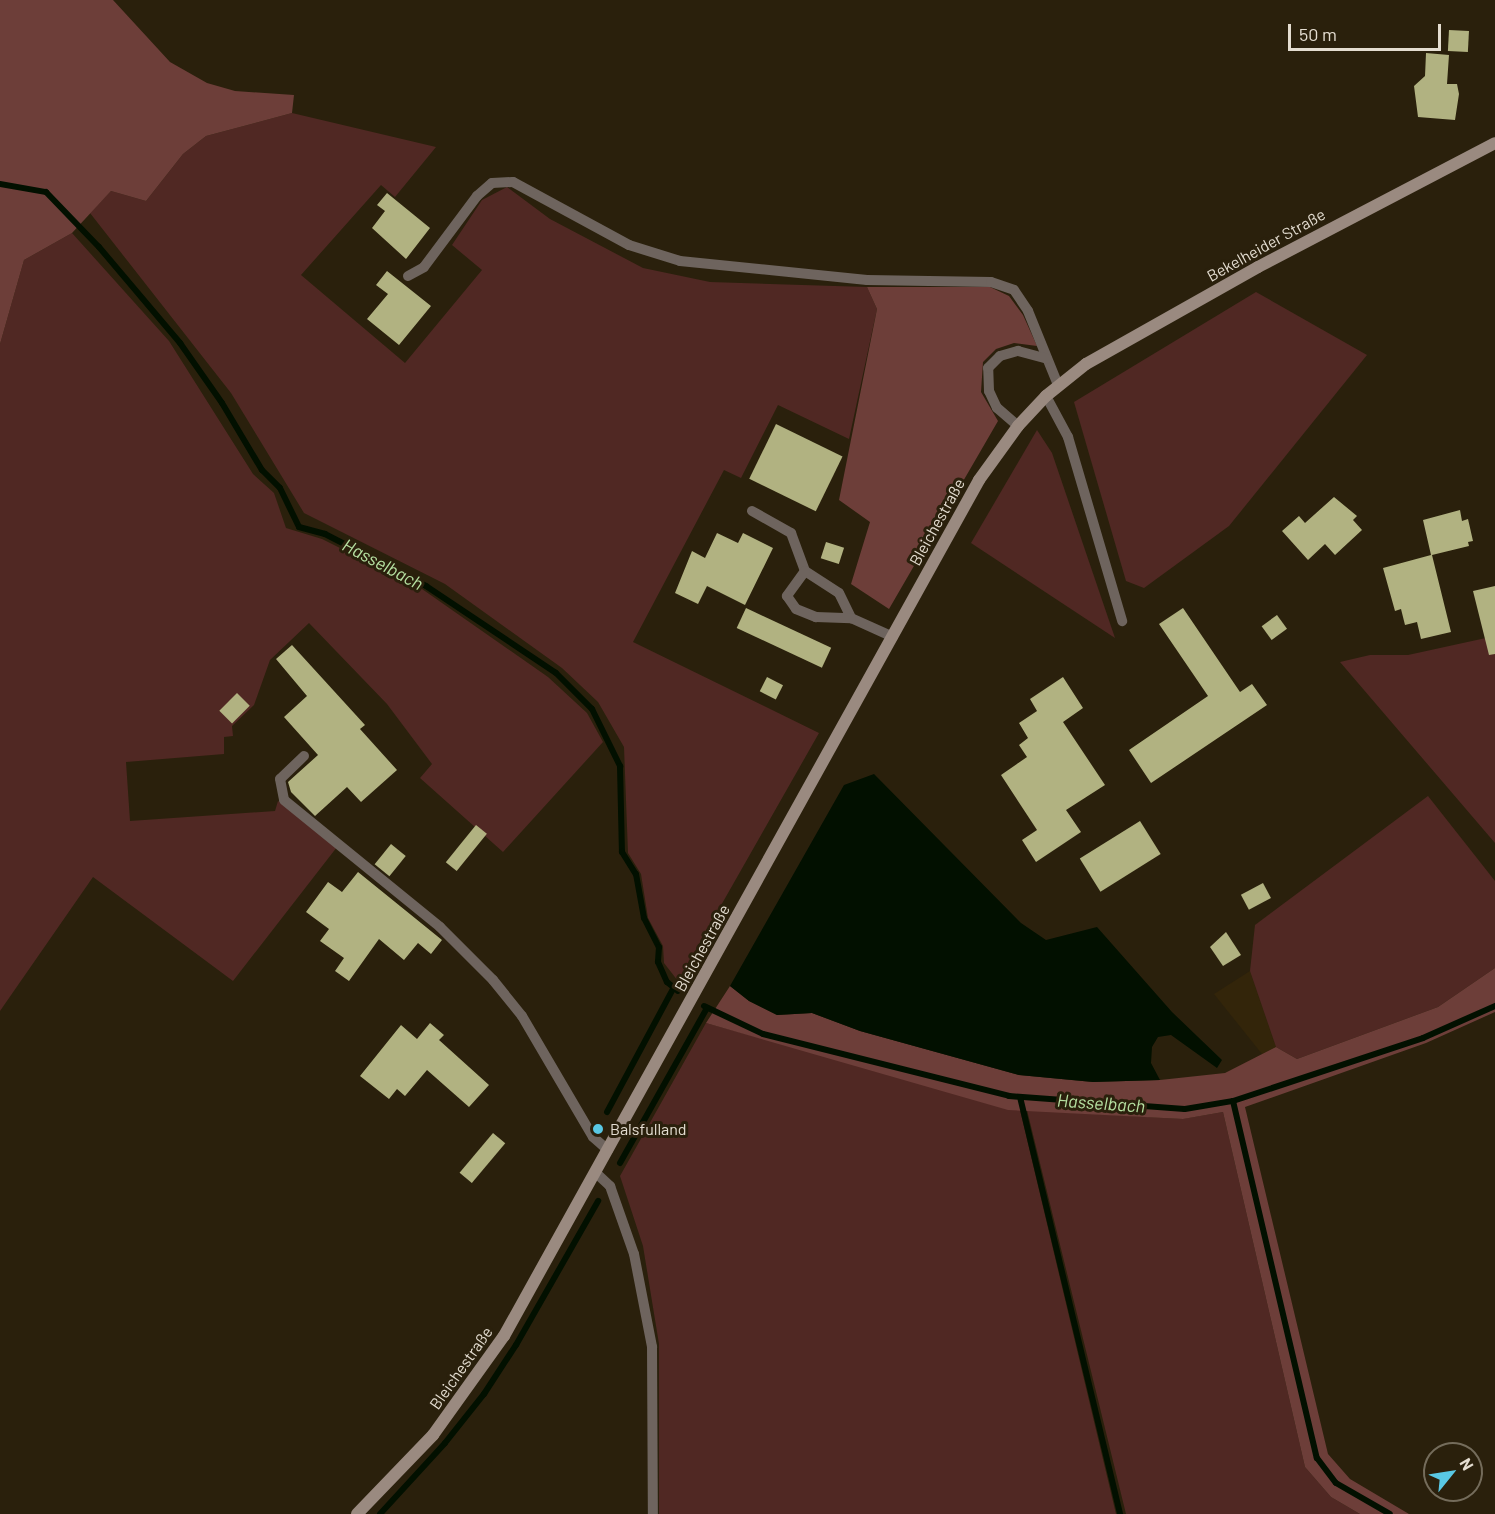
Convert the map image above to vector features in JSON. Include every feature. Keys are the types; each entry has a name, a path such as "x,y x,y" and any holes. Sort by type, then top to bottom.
{"street":[{"name":"Bekelheider Straße","path":"1058,385 1086,364 1258,267 1495,143"},
{"name":"Bleichestraße","path":"357,1514 433,1435 471,1387 504,1336 978,480 1018,426 1058,385"}],"lane":[{"path":"408,276 424,267 477,196 492,183 513,182 629,245 680,261 867,280 992,282 1014,290 1028,311 1058,385"},
{"path":"1018,426 997,408 989,391 988,368 1000,356 1018,351 1047,359"},
{"path":"1046,396 1068,437 1122,621"},
{"path":"752,511 791,533 805,570 839,593 851,618"},
{"path":"805,570 787,596 795,609 816,617 851,618 893,637"},
{"path":"304,756 280,779 284,800 440,927 493,980 522,1016 593,1137 608,1150"},
{"path":"595,1172 610,1186 634,1254 652,1347 652,1514"}],"shaded area":[{"path":"0,0 113,0 170,62 207,83 235,91 294,95 292,113 206,136 183,154 146,201 111,191 72,233 24,260 0,344"},
{"path":"292,113 436,147 395,197 381,185 301,275 405,363 482,270 452,245 482,200 507,187 550,219 643,268 710,282 867,287 877,309 849,439 778,405 741,478 724,470 633,642 819,733 678,981 664,963 663,946 648,918 641,874 628,853 624,747 598,702 562,668 445,584 304,513 231,393 90,213 111,191 146,201 183,154 206,136"},
{"path":"72,233 169,341 253,474 274,493 286,528 322,539 422,589 548,677 587,713 603,742 503,852 420,778 432,764 387,704 309,623 270,660 254,705 232,726 233,736 224,737 224,754 126,762 130,821 275,811 278,801 337,847 233,981 93,877 0,1011 0,344 24,260"},
{"path":"867,287 990,287 1009,296 1023,315 1037,346 1014,343 996,349 983,362 981,392 998,421 889,609 851,584 870,522 839,500 877,309"},
{"path":"1256,292 1367,355 1229,526 1144,588 1126,581 1074,402"},
{"path":"1037,430 1052,453 1115,638 971,543"},
{"path":"1495,636 1495,843 1340,662 1370,655 1408,655"},
{"path":"874,774 1021,923 1046,940 1097,927 1172,1012 1222,1060 1217,1068 1171,1035 1158,1037 1152,1047 1151,1063 1160,1080 1093,1082 1019,1075 860,1031 812,1013 777,1015 749,1001 730,986 844,785"},
{"path":"1428,796 1495,881 1495,968 1438,1007 1297,1059 1276,1047 1250,971 1255,925"},
{"path":"1495,968 1495,1012 1426,1043 1245,1107 1328,1454 1350,1479 1409,1514 1360,1514 1331,1497 1305,1467 1223,1112 1183,1119 1008,1110 706,1023 730,986 749,1001 777,1015 812,1013 860,1031 1019,1075 1093,1082 1160,1080 1225,1073 1276,1047 1297,1059 1438,1007"},
{"path":"1250,971 1276,1047 1262,1054 1214,994"},
{"path":"706,1023 1020,1110 1116,1514 659,1514 659,1344 643,1246 620,1176"},
{"path":"1027,1110 1182,1119 1223,1112 1305,1467 1331,1497 1360,1514 1126,1514"}],"building":[{"path":"1449,30 1469,31 1468,52 1448,51"},
{"path":"1426,53 1449,55 1447,84 1457,84 1459,94 1455,120 1418,117 1414,86 1425,76"},
{"path":"387,193 430,228 406,259 372,228 385,211 377,205"},
{"path":"387,271 431,306 399,345 367,319 388,294 376,285"},
{"path":"776,424 843,456 816,511 749,479"},
{"path":"1334,497 1357,516 1353,520 1362,530 1335,555 1325,544 1308,560 1282,531 1299,516 1305,523"},
{"path":"1460,510 1462,521 1468,519 1473,541 1468,542 1469,546 1432,555 1451,632 1421,639 1417,622 1405,625 1401,609 1395,611 1383,568 1431,555 1423,520"},
{"path":"717,533 738,543 743,533 773,548 745,605 707,586 698,604 675,593 692,551 705,558"},
{"path":"826,542 844,548 839,564 821,558"},
{"path":"1495,586 1495,654 1489,655 1473,591"},
{"path":"746,608 831,648 822,668 737,628"},
{"path":"1183,608 1240,692 1252,684 1267,705 1151,783 1129,750 1208,696 1159,624"},
{"path":"1277,615 1287,629 1272,640 1262,626"},
{"path":"292,645 365,725 360,729 397,770 361,802 347,787 315,816 291,792 288,782 318,755 284,717 307,696 276,659"},
{"path":"767,677 783,685 776,699 760,691"},
{"path":"1063,677 1083,708 1063,722 1105,785 1066,810 1081,832 1036,862 1022,840 1037,830 1001,775 1027,757 1019,745 1028,738 1019,723 1037,711 1030,699"},
{"path":"237,693 250,706 232,723 219,711"},
{"path":"1140,821 1161,854 1100,892 1080,859"},
{"path":"476,825 487,834 457,871 446,862"},
{"path":"391,844 406,856 389,876 375,864"},
{"path":"358,872 442,940 431,954 418,943 404,960 379,939 349,981 335,971 344,958 320,941 329,929 306,912 328,882 342,892"},
{"path":"1263,883 1271,898 1249,910 1241,895"},
{"path":"1226,932 1241,955 1223,966 1210,947"},
{"path":"430,1023 444,1035 439,1040 489,1085 469,1107 427,1070 405,1096 397,1089 389,1099 360,1076 401,1025 417,1039"},
{"path":"493,1133 505,1143 472,1183 460,1173"}],"waterway":[{"name":"Hasselbach","path":"0,184 46,192 99,247 180,343 222,403 262,470 280,488 299,527 325,534 426,586 556,673 592,709 620,766 622,852 636,874 644,918 659,947 658,962 667,982 678,991"},
{"path":"607,1112 674,987"},
{"name":"Hasselbach","path":"704,1006 763,1034 1009,1096 1185,1109 1233,1101 1423,1038 1495,1006"},
{"path":"620,1163 707,1008"},
{"path":"1020,1097 1120,1514"},
{"path":"1233,1101 1317,1458 1336,1483 1390,1514"},
{"path":"380,1514 445,1443 484,1394 516,1345 598,1201"}],"place":[{"name":"Balsfulland","path":"598,1129"}]}
